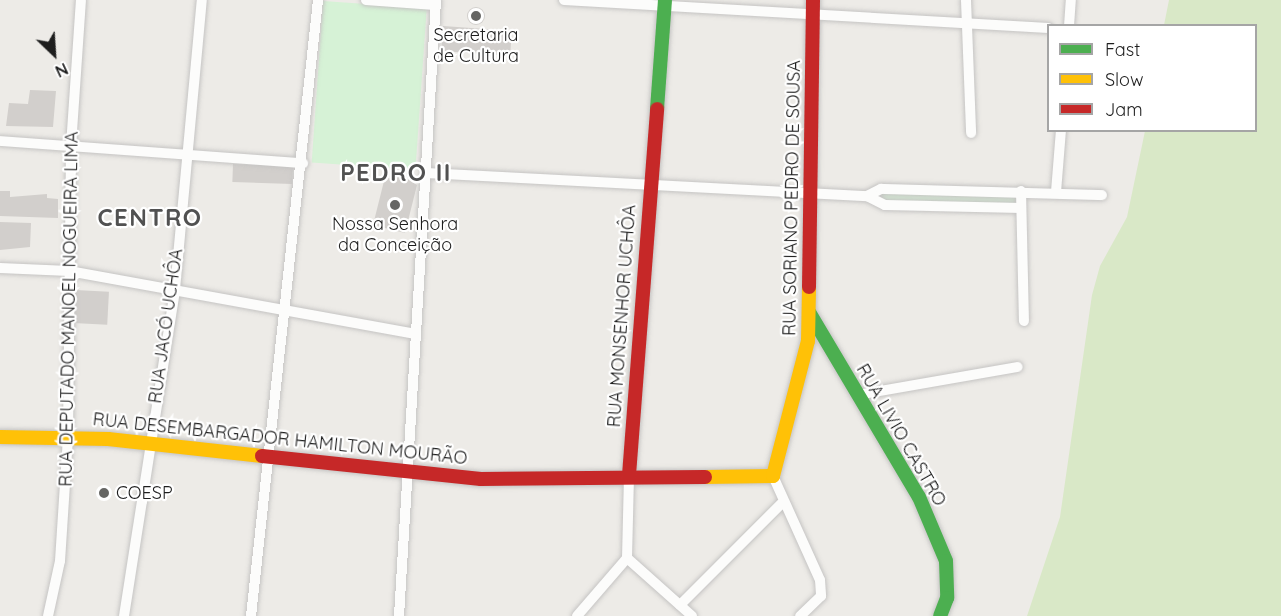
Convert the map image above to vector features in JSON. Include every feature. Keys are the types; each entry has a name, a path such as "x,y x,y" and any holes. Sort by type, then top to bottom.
{"street":[{"name":"RUA DEPUTADO MANOEL NOGUEIRA LIMA","path":"48,616 60,561 69,436 71,146 81,0"},
{"name":"RUA JACÓ UCHÔA","path":"124,616 149,443 175,289 185,152 202,0"},
{"path":"251,616 287,313 318,0"},
{"path":"366,0 436,3 414,333 399,616"},
{"path":"564,0 813,7 968,24 1047,28"},
{"path":"966,0 971,133"},
{"path":"1069,24 1071,0"},
{"name":"RUA MONSENHOR UCHÔA","path":"627,558 629,475 649,189 665,3"},
{"name":"RUA SORIANO PEDRO DE SOUSA","path":"772,476 802,372 809,312 813,7"},
{"path":"1056,192 1061,132"},
{"path":"0,141 185,152 303,163"},
{"path":"426,173 649,189 810,196 867,196 881,189 1022,191 1102,195"},
{"path":"1022,191 1024,321"},
{"path":"867,196 885,205 1021,208"},
{"path":"0,268 69,271 175,289 287,313 414,333"},
{"name":"RUA LIVIO CASTRO","path":"809,312 919,497 946,561 947,598 940,616"},
{"path":"857,395 1017,367"},
{"name":"RUA DESEMBARGADOR HAMILTON MOURÃO","path":"0,438 69,436 149,443 270,460 491,479 629,475 772,476"},
{"path":"772,476 782,504 820,580 821,596 800,616"},
{"path":"680,605 782,504"},
{"path":"577,616 627,558 692,616"}],"green space":[{"path":"1169,0 1281,0 1281,616 1027,616 1060,517 1092,295 1100,266 1127,217 1145,132 1257,132 1257,24 1164,24"},
{"path":"323,1 427,8 415,170 312,163"},
{"path":"881,192 1019,194 1019,206 882,202"}],"building":[{"name":"Secretaria de Cultura","path":"472,7 480,7 485,12 483,23 472,25 467,20 467,12"},
{"path":"443,26 512,31 510,56 441,51"},
{"path":"30,90 56,91 53,127 6,126 9,103 28,104"},
{"path":"233,164 293,166 292,184 232,182"},
{"name":"Nossa Senhora da Conceição","path":"398,173 417,185 405,233 373,225 385,177 396,180"},
{"path":"0,191 10,191 10,197 47,194 47,198 58,199 58,218 0,216"},
{"path":"0,222 31,223 30,247 0,250"},
{"path":"75,290 109,292 107,325 73,323"}],"traffic: fast":[{"path":"657,109 665,0"},
{"path":"809,312 919,497 946,561 947,598 940,616"}],"traffic: slow":[{"path":"705,477 773,476 808,341 809,287"},
{"path":"0,437 108,439 262,456"}],"traffic: jam":[{"path":"809,287 813,0"},
{"path":"629,475 657,109"},
{"path":"262,456 481,479 705,477"}],"place":[{"name":"Secretaria de Cultura","path":"476,16"},
{"name":"Nossa Senhora da Conceição","path":"395,205"},
{"name":"COESP","path":"104,493"}],"district":[{"name":"PEDRO II","path":"396,173"},
{"name":"CENTRO","path":"150,218"}]}
